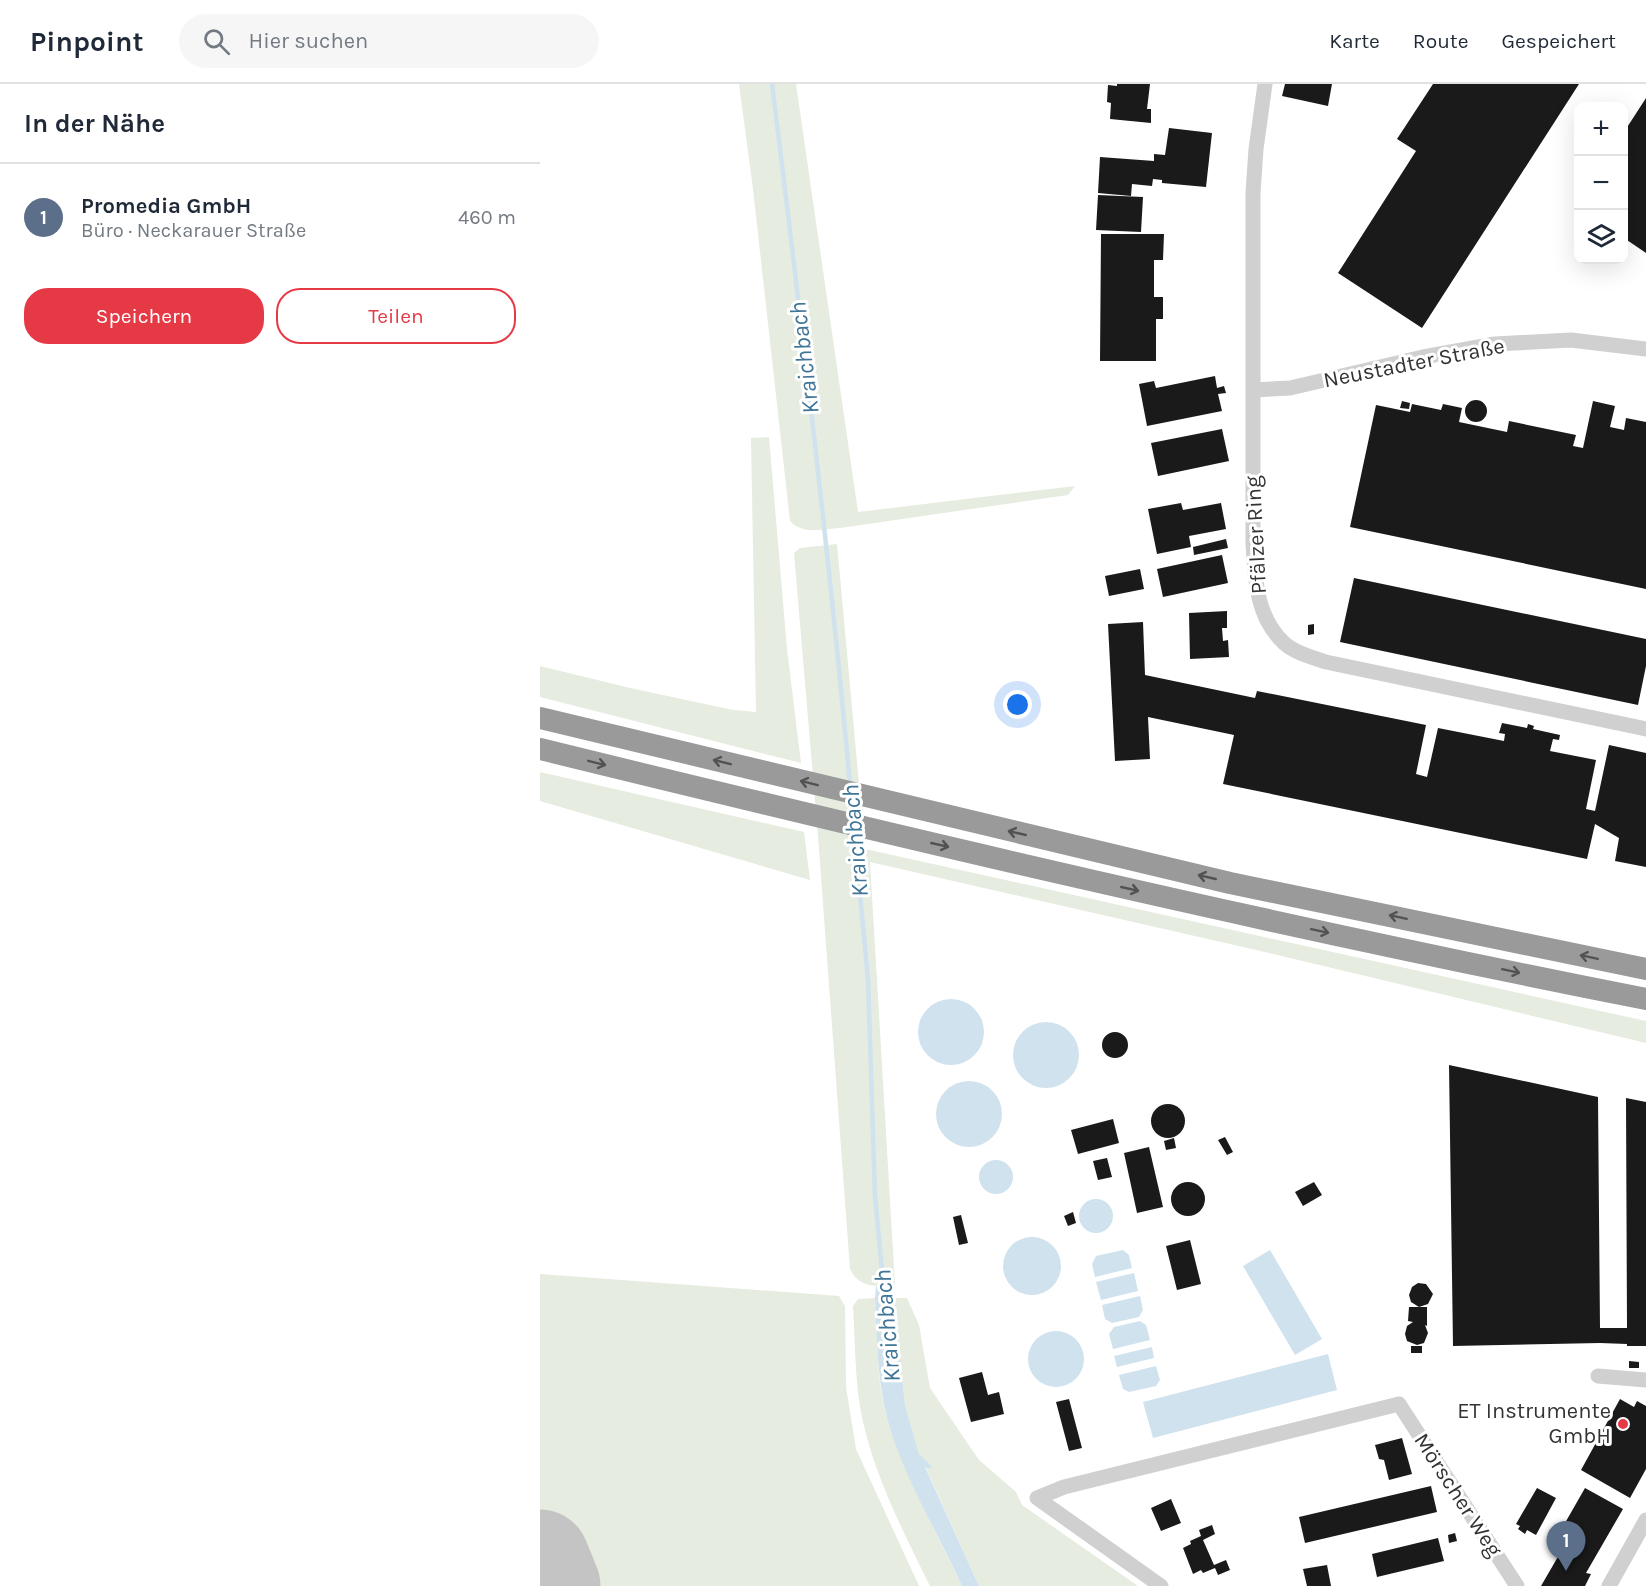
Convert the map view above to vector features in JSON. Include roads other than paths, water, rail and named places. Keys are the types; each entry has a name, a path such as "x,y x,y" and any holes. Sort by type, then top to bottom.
{"highway":[{"path":"540,718 1230,883 1646,969"},
{"path":"540,749 782,809 1233,913 1646,999"}],"street":[{"name":"Pfälzer Ring","path":"1265,84 1256,149 1253,193 1254,574 1258,601 1268,621 1284,643 1300,653 1326,662 1646,729"},
{"name":"Neustadter Straße","path":"1254,390 1290,388 1423,357 1495,344 1571,340 1646,349"},
{"path":"1598,1376 1646,1380"},
{"name":"Mörscher Weg","path":"1161,1586 1037,1498 1076,1485 1399,1404 1517,1586"},
{"path":"1609,1586 1646,1521"}],"water":[{"path":"944,999 958,999 970,1004 979,1013 984,1032 982,1045 975,1056 958,1065 944,1065 932,1060 923,1051 918,1039 918,1025 923,1013 932,1004"},
{"path":"1039,1022 1053,1022 1065,1027 1074,1036 1079,1055 1077,1068 1070,1079 1053,1088 1039,1088 1027,1083 1018,1074 1013,1062 1013,1048 1018,1036 1027,1027"},
{"path":"962,1081 976,1081 988,1086 997,1095 1002,1114 1000,1127 993,1138 976,1147 962,1147 950,1142 941,1133 936,1121 936,1107 941,1095 950,1086"},
{"path":"996,1160 1008,1165 1013,1177 1008,1189 996,1194 984,1189 979,1177 984,1165"},
{"path":"1096,1199 1108,1204 1113,1216 1108,1228 1096,1233 1084,1228 1079,1216 1084,1204"},
{"path":"1026,1237 1038,1237 1053,1245 1061,1260 1061,1272 1053,1287 1038,1295 1026,1295 1011,1287 1003,1272 1003,1260 1011,1245"},
{"path":"1123,1250 1129,1255 1132,1268 1095,1277 1092,1264 1096,1256"},
{"path":"1270,1250 1322,1339 1295,1355 1243,1266"},
{"path":"1134,1273 1138,1291 1101,1300 1096,1282"},
{"path":"892,1284 905,1405 919,1454 932,1469 925,1467 979,1586 962,1586 911,1483 887,1418 879,1374 875,1298 876,1286"},
{"path":"1140,1296 1143,1310 1139,1317 1112,1323 1105,1319 1102,1305"},
{"path":"1140,1321 1146,1325 1150,1340 1113,1349 1109,1334 1114,1327"},
{"path":"1056,1331 1067,1333 1076,1339 1082,1348 1084,1359 1082,1370 1076,1379 1067,1385 1056,1387 1045,1385 1036,1379 1030,1370 1028,1359 1030,1348 1036,1339 1045,1333"},
{"path":"1152,1347 1154,1358 1117,1367 1114,1356"},
{"path":"1328,1354 1337,1390 1153,1438 1143,1402"},
{"path":"1156,1366 1160,1380 1156,1386 1129,1392 1123,1389 1119,1375"}],"waterway":[{"name":"Kraichbach","path":"772,84 814,434 850,785"},
{"name":"Kraichbach","path":"851,799 853,818"},
{"name":"Kraichbach","path":"854,832 868,979 875,1197 884,1291"}],"place":[{"name":"ET Instrumente GmbH","path":"1623,1424"},
{"name":"Promedia GmbH","path":"1566,1571"}]}
